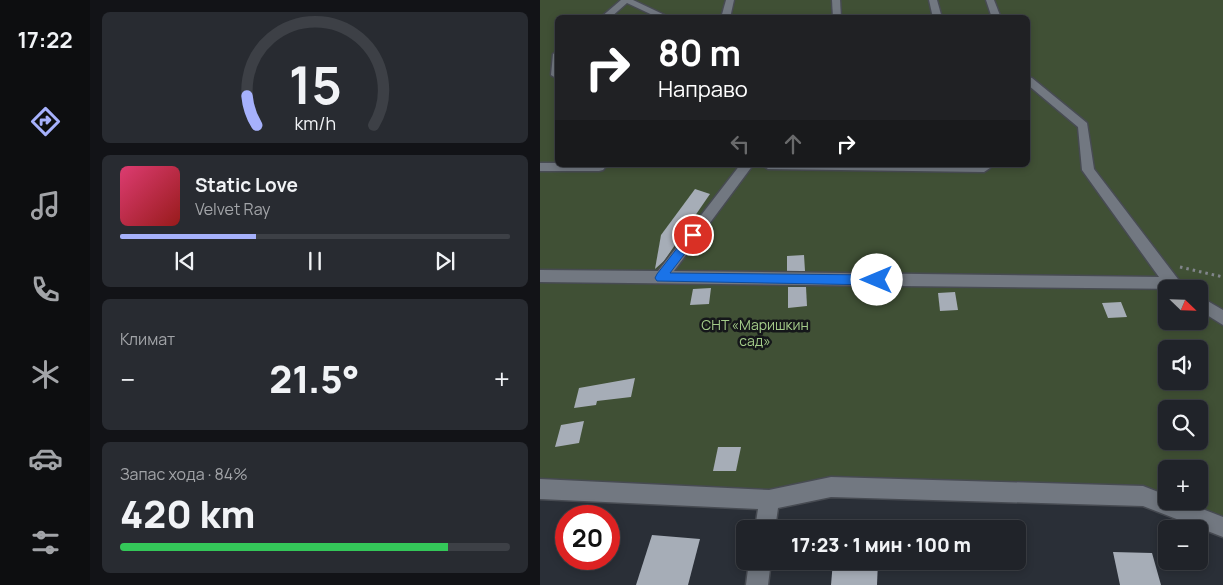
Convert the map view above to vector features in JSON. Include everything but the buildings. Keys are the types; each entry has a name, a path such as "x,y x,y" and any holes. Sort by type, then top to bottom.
{"street":[{"path":"608,15 626,0 660,15"},
{"path":"726,15 730,0"},
{"path":"836,0 837,15"},
{"path":"933,0 937,15"},
{"path":"990,0 996,15"},
{"path":"1030,82 1082,126 1088,170 1171,280"},
{"path":"540,167 599,167"},
{"path":"661,278 745,167"},
{"path":"912,167 984,167"},
{"path":"540,276 1158,286"},
{"path":"1208,308 1223,318"},
{"path":"540,489 769,500 831,487 1143,496 1223,527"},
{"path":"766,520 769,500"},
{"path":"757,585 759,570"}],"path":[{"path":"1155,261 1223,277"}],"green space":[{"name":"СНТ «Маришкин сад»","path":"540,0 1223,0 1223,527 1179,510 1208,510 1208,460 1158,460 1158,502 1143,496 831,487 769,500 540,489"}],"route":[{"path":"693,235 661,278 877,280"}]}
